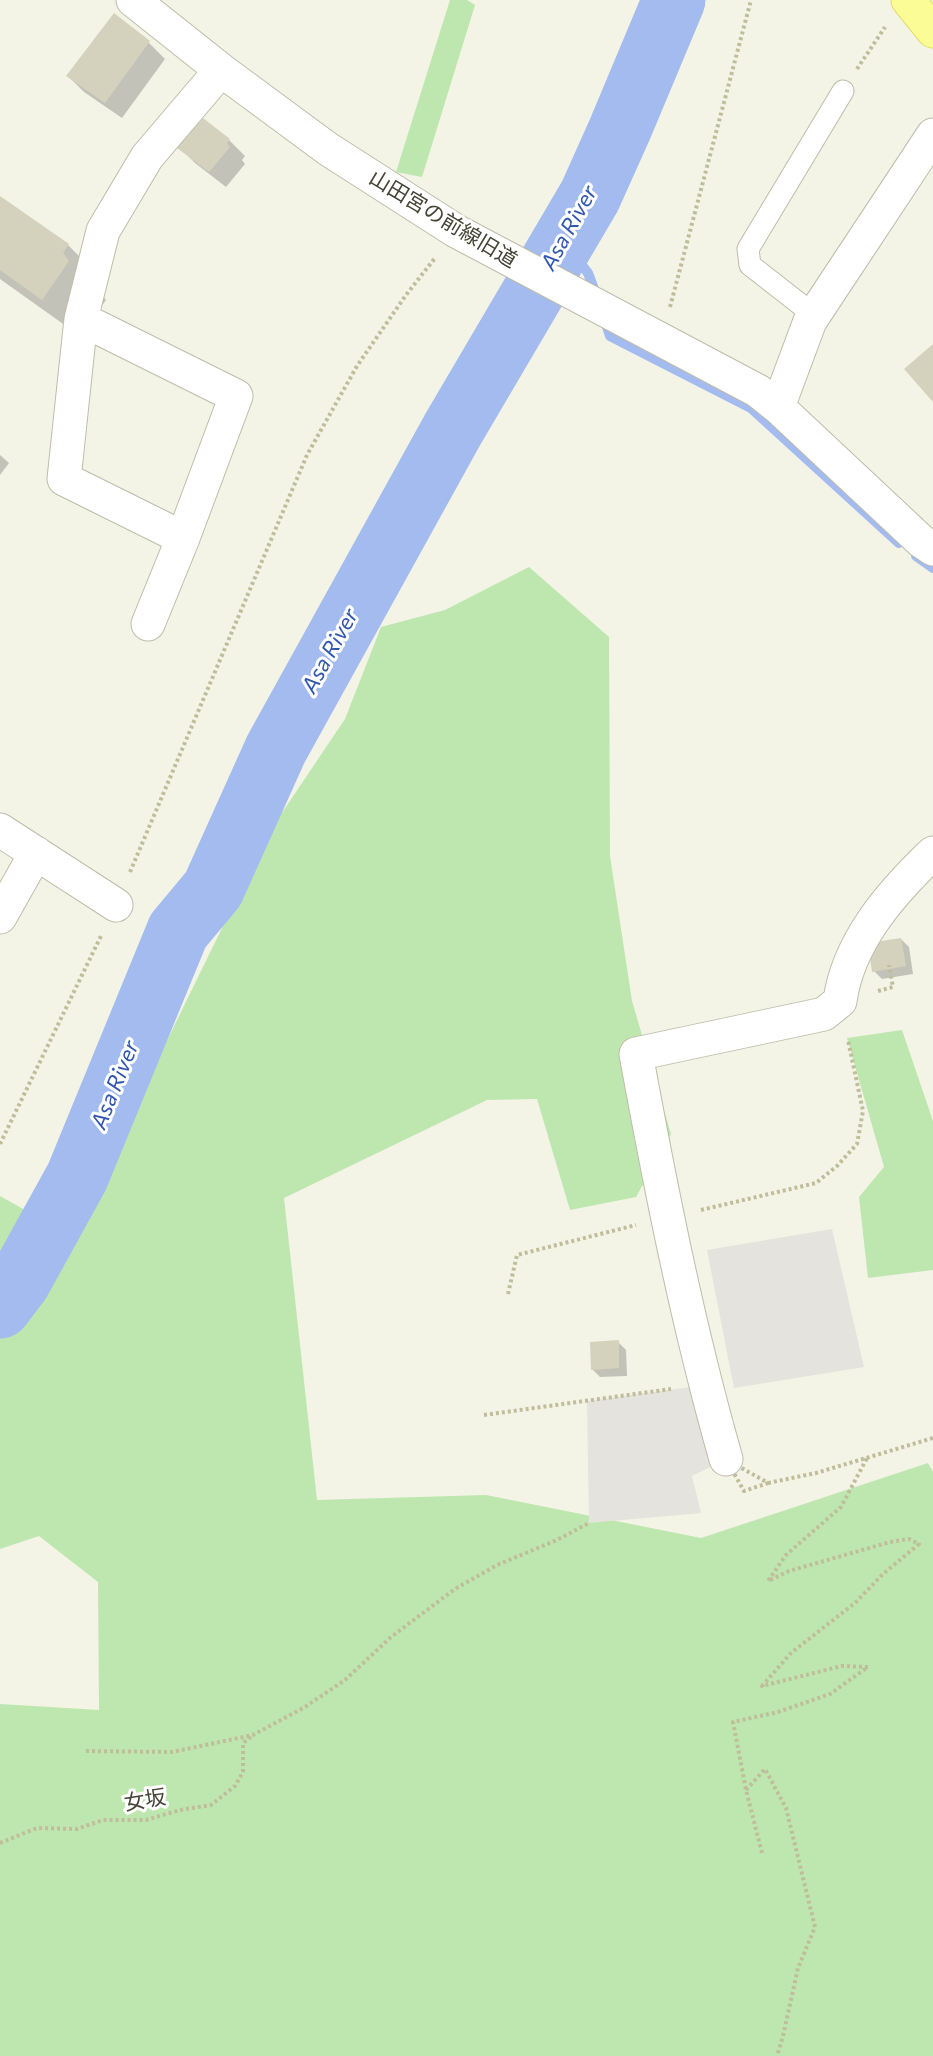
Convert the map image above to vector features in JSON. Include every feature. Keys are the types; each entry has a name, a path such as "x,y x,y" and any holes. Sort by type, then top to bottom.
{"main road":[{"path":"908,0 933,31"}],"street":[{"name":"山田宮の前線旧道","path":"134,0 221,70 328,149 456,231 758,391 778,407 921,542 933,549"},
{"path":"183,538 64,478 81,319 103,231 147,157 221,70"},
{"path":"778,407 813,315 933,135"},
{"path":"81,319 236,396 148,624"},
{"path":"0,830 116,905"},
{"path":"0,917 36,853"},
{"path":"726,1459 705,1385 667,1218 636,1054 824,1014 840,1001 843,980 861,938 882,908 933,853"}],"lane":[{"path":"813,315 750,265 748,249 843,91"}],"path":[{"path":"661,341 751,0"},
{"path":"843,91 885,27"},
{"path":"0,1144 116,905 307,455 357,366 406,295 456,231"},
{"path":"508,1294 517,1255 816,1183 837,1166 857,1143 863,1112 840,1001"},
{"path":"484,1415 705,1385"},
{"path":"768,1483 816,1473 933,1438"},
{"path":"762,1853 746,1790 733,1722 778,1712 830,1694 868,1667 842,1666 762,1686 791,1653 855,1603 883,1574 919,1544 909,1539 890,1542 789,1571 768,1581 786,1555 841,1507 867,1458"},
{"path":"86,1751 172,1752 253,1735 305,1707 345,1680 391,1636 455,1589 497,1565 589,1524"},
{"name":"女坂","path":"0,1843 37,1828 77,1829 104,1820 146,1820 180,1810 211,1805 235,1786 243,1772 243,1743 253,1735"},
{"path":"746,1790 765,1769 786,1808 815,1927 798,1968 777,2056"}],"green space":[{"path":"450,0 467,0 475,5 422,177 396,172"},
{"path":"529,567 609,637 610,856 632,1001 671,1134 636,1197 570,1210 537,1099 487,1100 284,1198 317,1500 486,1495 701,1538 928,1463 933,1472 933,2056 0,2056 0,1704 99,1710 98,1582 39,1536 0,1549 0,1196 25,1210 74,1220 155,1065 269,832 345,719 381,627 445,610"},
{"path":"902,1030 933,1121 933,1270 868,1278 859,1197 884,1167 847,1038"}],"shaded area":[{"path":"832,1229 864,1367 734,1388 707,1250"},
{"path":"705,1385 726,1459 692,1476 701,1513 589,1523 587,1401"}],"building":[{"path":"114,13 150,41 105,103 66,76"},
{"path":"203,118 230,139 227,143 230,147 209,172 177,148 196,121 199,123"},
{"path":"0,196 69,244 63,253 69,261 42,300 0,270"},
{"path":"933,344 933,402 904,369"},
{"path":"901,938 906,966 872,972 868,943"},
{"path":"619,1340 619,1368 591,1370 590,1342"}],"waterway":[{"name":"Asa River","path":"0,1307 19,1282 77,1177 178,931 213,889 276,749 453,429 590,196 674,0"},
{"path":"563,241 588,273 597,297"},
{"path":"604,318 610,336 751,408 899,543"},
{"path":"916,556 933,568"}]}
